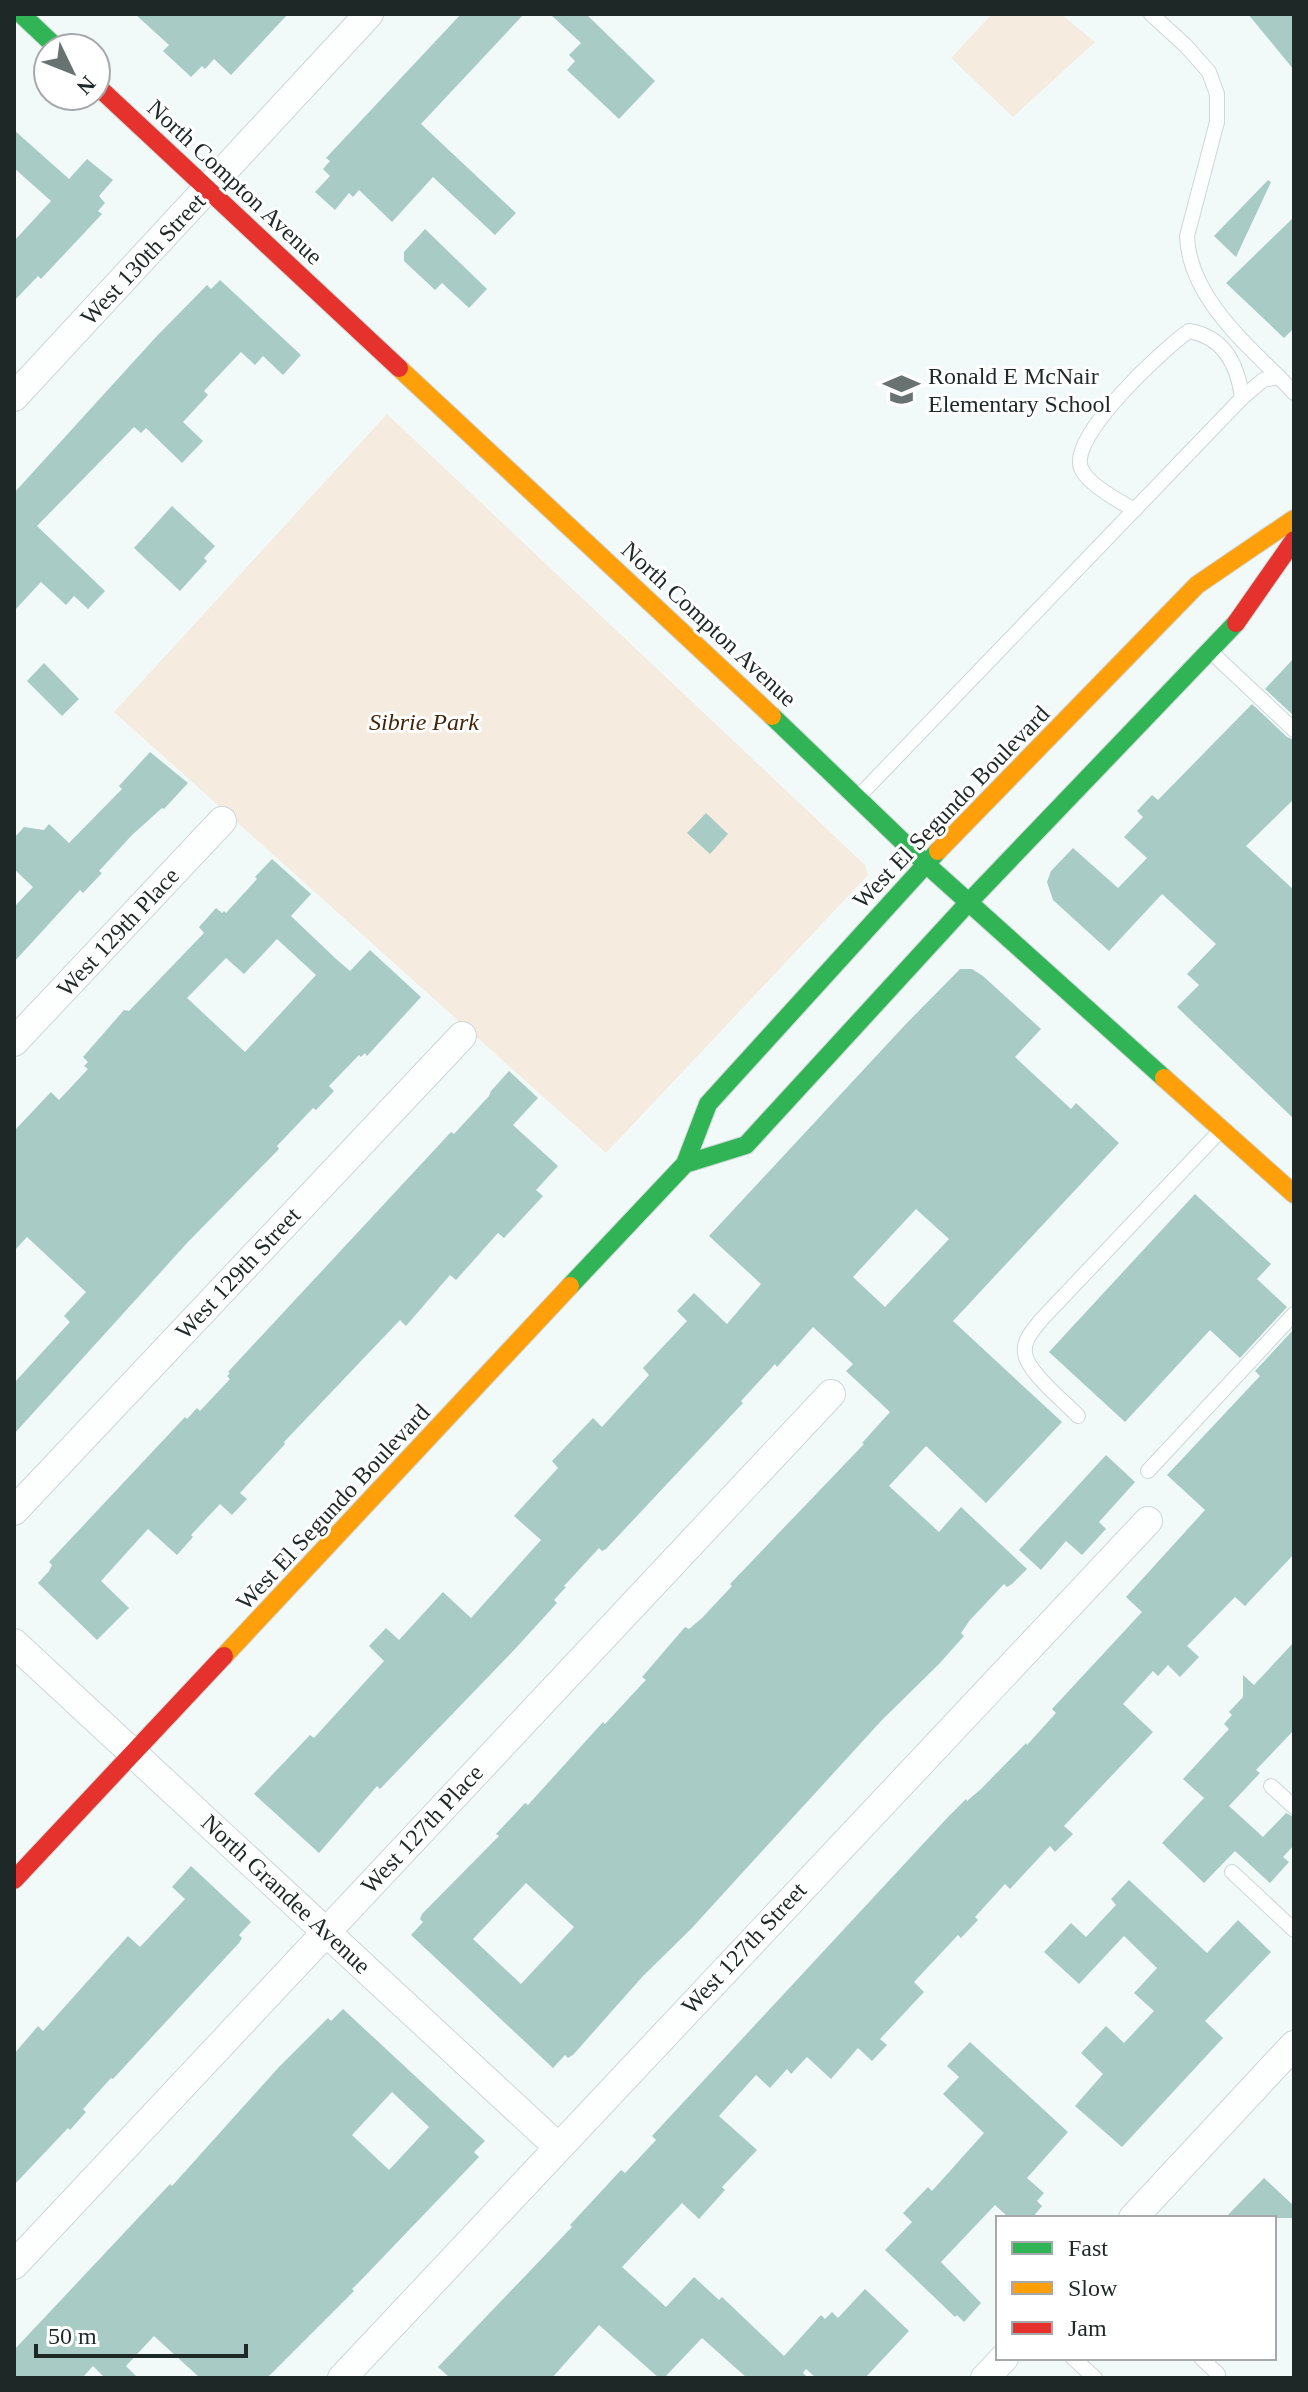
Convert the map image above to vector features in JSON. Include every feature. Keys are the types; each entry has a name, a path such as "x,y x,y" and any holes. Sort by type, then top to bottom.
{"main road":[{"path":"21,14 40,32"},
{"name":"North Compton Avenue","path":"112,100 968,903 1222,1129 1290,1183"},
{"name":"West El Segundo Boulevard","path":"14,1880 685,1164 708,1104 926,864 1197,585 1294,519"},
{"name":"West El Segundo Boulevard","path":"685,1164 746,1145 968,903 1211,651 1237,622 1294,540"}],"street":[{"name":"West 130th Street","path":"14,397 369,14"},
{"name":"West 129th Place","path":"14,1042 222,821"},
{"name":"West 129th Street","path":"14,1511 462,1036"},
{"name":"West 127th Place","path":"14,2265 831,1394"},
{"name":"West 127th Street","path":"342,2378 1148,1521"},
{"name":"North Grandee Avenue","path":"14,1643 557,2146"},
{"path":"1135,2216 1294,2045"},
{"path":"985,2378 1002,2360"}],"lane":[{"path":"1151,14 1209,72 1217,94 1217,122 1187,236 1187,251 1194,273 1231,329 1294,393"},
{"path":"1135,510 1095,484 1081,468 1080,451 1091,429 1121,395 1189,331 1201,333 1226,351 1239,376 1242,398"},
{"path":"857,798 1242,398 1263,380 1279,377"},
{"path":"1211,651 1294,730"},
{"path":"1078,1416 1031,1368 1025,1353 1028,1336 1222,1129"},
{"path":"1148,1471 1294,1314"},
{"path":"1271,1786 1294,1807"},
{"path":"1232,1872 1294,1930"},
{"path":"1075,2360 1095,2378"},
{"path":"1203,2360 1218,2374"}],"green space":[{"path":"992,14 1061,14 1095,42 1013,117 951,58"},
{"name":"Sibrie Park","path":"387,414 865,865 868,875 606,1153 114,712"}],"building":[{"path":"135,14 288,14 231,75 214,59 191,77 163,51 169,45"},
{"path":"461,14 524,14 421,124 516,213 495,235 433,177 392,222 359,190 353,197 349,193 335,210 315,192 330,176 323,169 330,161 326,158"},
{"path":"550,14 586,14 655,81 619,119 567,70 575,61 569,55 581,43"},
{"path":"1248,14 1294,14 1294,70"},
{"path":"14,130 69,179 87,159 113,180 99,196 105,203 98,211 102,214 41,279 38,276 14,301 14,241 51,201 14,168"},
{"path":"1268,180 1271,182 1236,257 1214,236"},
{"path":"1294,217 1294,328 1284,338 1226,283"},
{"path":"425,229 487,289 469,308 442,283 435,290 404,261 404,252"},
{"path":"220,280 301,355 283,375 263,356 255,365 241,352 204,391 208,395 183,422 203,441 182,463 146,428 141,433 134,427 37,526 105,591 88,609 74,596 66,605 41,582 14,611 14,493 155,338 207,285 211,289"},
{"path":"172,506 215,546 204,558 207,561 180,591 134,548"},
{"path":"1294,658 1294,716 1265,689"},
{"path":"44,663 79,699 62,716 27,681"},
{"path":"1252,704 1294,740 1294,799 1246,846 1294,890 1294,1119 1177,1007 1199,985 1187,974 1216,944 1162,894 1109,951 1053,900 1047,882 1051,871 1073,848 1118,888 1147,858 1124,837 1143,817 1137,811 1152,795 1158,800"},
{"path":"150,752 188,783 164,809 132,835 99,871 102,873 83,893 80,890 14,962 14,907 33,887 14,869 14,838 24,827 44,830 49,824 69,843 122,789 119,786"},
{"path":"706,813 728,834 710,854 687,833"},
{"path":"272,859 311,894 291,916 335,958 350,971 370,950 421,997 367,1056 365,1053 361,1057 359,1055 329,1086 334,1091 277,1146 279,1149 188,1242 14,1434 14,1383 70,1322 64,1316 86,1292 27,1237 14,1251 14,1131 51,1092 59,1100 88,1069 84,1066 88,1062 83,1057 124,1010 129,1011 204,933 199,927 216,908 226,913 257,879 255,877","holes":["277,939 316,975 245,1052 187,998 226,958 244,974"]},
{"path":"960,969 972,969 1041,1029 1015,1057 1071,1109 1076,1103 1119,1143 953,1321 1062,1422 986,1503 926,1446 889,1486 939,1532 961,1507 1027,1569 1012,1584 1007,1587 1004,1584 970,1620 961,1633 964,1636 939,1664 882,1720 573,2055 568,2058 565,2055 553,2068 411,1935 423,1922 420,1919 422,1914 499,1836 496,1834 525,1803 528,1805 603,1722 605,1724 646,1680 642,1677 685,1627 689,1629 702,1618 890,1412 846,1371 853,1364 813,1327 777,1367 775,1364 741,1401 743,1403 606,1549 602,1551 599,1548 564,1586 554,1600 557,1603 515,1649 380,1789 377,1786 319,1853 254,1794 310,1735 314,1738 384,1661 369,1646 386,1628 399,1640 443,1592 471,1618 541,1540 514,1516 558,1468 552,1461 593,1418 602,1427 649,1375 643,1368 687,1321 677,1311 694,1293 727,1324 761,1284 709,1236","holes":["916,1209 949,1239 885,1307 853,1277","526,1883 574,1927 521,1984 473,1939"]},
{"path":"509,1071 538,1098 513,1125 558,1166 536,1190 543,1196 504,1238 498,1233 456,1280 450,1275 406,1326 400,1320 240,1493 247,1499 232,1515 220,1504 177,1555 148,1529 101,1581 129,1608 97,1640 38,1583 49,1571 52,1565 49,1562 185,1417 187,1419 197,1408 200,1411 230,1379 228,1372 451,1132 454,1134"},
{"path":"1195,1194 1271,1264 1257,1279 1287,1307 1240,1358 1210,1330 1125,1422 1049,1352"},
{"path":"1294,1329 1294,1554 1245,1606 1235,1597 1187,1646 1199,1657 1180,1677 1168,1665 1158,1676 1153,1671 1123,1704 1153,1732 1064,1826 1073,1834 1055,1852 1050,1846 1010,1889 1005,1884 975,1917 978,1920 961,1938 958,1935 914,1982 924,1992 880,2039 887,2045 872,2061 858,2048 831,2079 807,2057 791,2074 787,2069 770,2088 756,2075 719,2116 757,2150 722,2187 725,2190 699,2219 682,2203 622,2267 666,2307 694,2277 719,2300 722,2297 784,2356 821,2315 825,2319 832,2312 838,2318 865,2289 909,2331 865,2378 816,2378 806,2369 803,2373 808,2378 747,2378 702,2338 664,2378 659,2378 599,2325 552,2378 450,2378 438,2367 572,2227 570,2225 621,2170 625,2173 656,2140 652,2136 948,1817 1027,1745 1056,1713 1052,1709 1142,1612 1126,1597 1205,1510 1167,1475 1260,1376 1255,1371"},
{"path":"1106,1455 1135,1482 1099,1522 1106,1529 1082,1555 1066,1541 1041,1570 1019,1550"},
{"path":"1294,1642 1294,1730 1256,1770 1260,1773 1229,1806 1263,1837 1286,1813 1294,1817 1294,1845 1283,1857 1289,1862 1270,1883 1235,1851 1204,1883 1162,1843 1204,1798 1183,1779 1229,1729 1224,1724 1232,1715 1229,1712 1243,1697 1243,1675 1254,1685"},
{"path":"191,1866 251,1922 239,1935 242,1938 239,1943 111,2078 83,2109 86,2112 70,2130 68,2128 14,2185 14,2054 38,2026 43,2031 128,1936 140,1947 185,1899 172,1887"},
{"path":"1129,1880 1207,1953 1238,1920 1271,1952 1205,2021 1223,2038 1122,2147 1075,2106 1103,2074 1081,2053 1106,2026 1124,2043 1154,2011 1134,1993 1157,1968 1124,1936 1079,1984 1044,1952 1071,1923 1086,1937 1116,1905 1111,1899"},
{"path":"343,2009 485,2141 474,2152 479,2157 352,2289 354,2291 267,2378 200,2378 154,2336 126,2366 138,2378 105,2378 93,2366 82,2378 14,2378 14,2350 170,2184 172,2186 279,2067 328,2018 331,2021","holes":["392,2092 429,2127 389,2170 352,2135"]},
{"path":"970,2042 1068,2132 1027,2178 1044,2193 1037,2201 1042,2206 1034,2216 1007,2216 995,2205 941,2262 981,2303 964,2322 885,2250 912,2222 903,2213 928,2187 932,2191 984,2133 943,2094 959,2077 947,2066"},
{"path":"1264,2178 1294,2206 1294,2218 1227,2216"}],"traffic: fast":[{"path":"21,14 40,32"},
{"path":"685,1164 746,1145 968,903 1236,623"},
{"path":"772,716 926,864 1164,1078"},
{"path":"570,1286 685,1164 708,1104 938,851"}],"traffic: slow":[{"path":"399,368 772,716"},
{"path":"938,851 1197,585 1294,519"},
{"path":"1164,1078 1294,1194"},
{"path":"224,1656 570,1286"}],"traffic: jam":[{"path":"112,100 399,368"},
{"path":"1236,623 1294,540"},
{"path":"14,1880 224,1656"}],"place":[{"name":"Ronald E McNair Elementary School","path":"902,390"}]}
